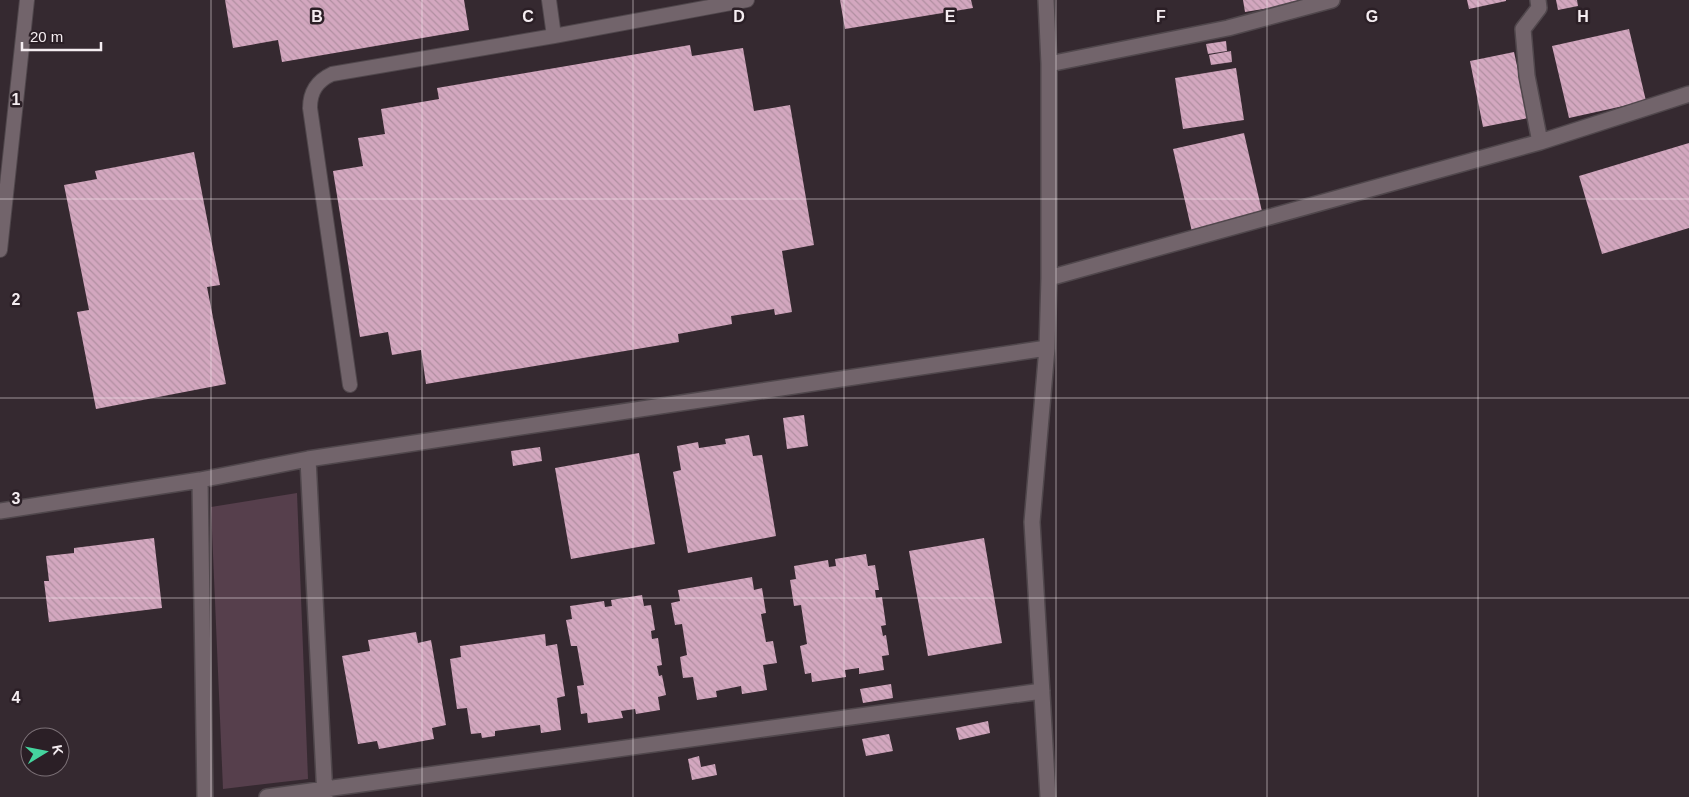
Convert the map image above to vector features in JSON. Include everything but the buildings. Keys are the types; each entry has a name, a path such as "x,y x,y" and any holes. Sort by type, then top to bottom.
{"street":[{"path":"1046,0 1049,64 1049,278 1047,348 1032,522 1048,797"},
{"path":"1538,0 1539,8 1523,29 1528,76 1540,142"},
{"path":"1049,64 1228,28 1325,1"},
{"path":"1049,278 1540,142 1689,94"},
{"path":"0,511 200,480 308,459 1047,348"},
{"path":"308,459 325,793"},
{"path":"200,480 205,797"},
{"path":"267,797 325,793 1042,691"}],"lane":[{"path":"0,250 27,0"},
{"path":"549,0 554,36"},
{"path":"350,385 310,108 310,99 316,84 332,74 554,36 747,0"}],"shaded area":[{"path":"297,493 308,779 223,789 211,507"}]}
